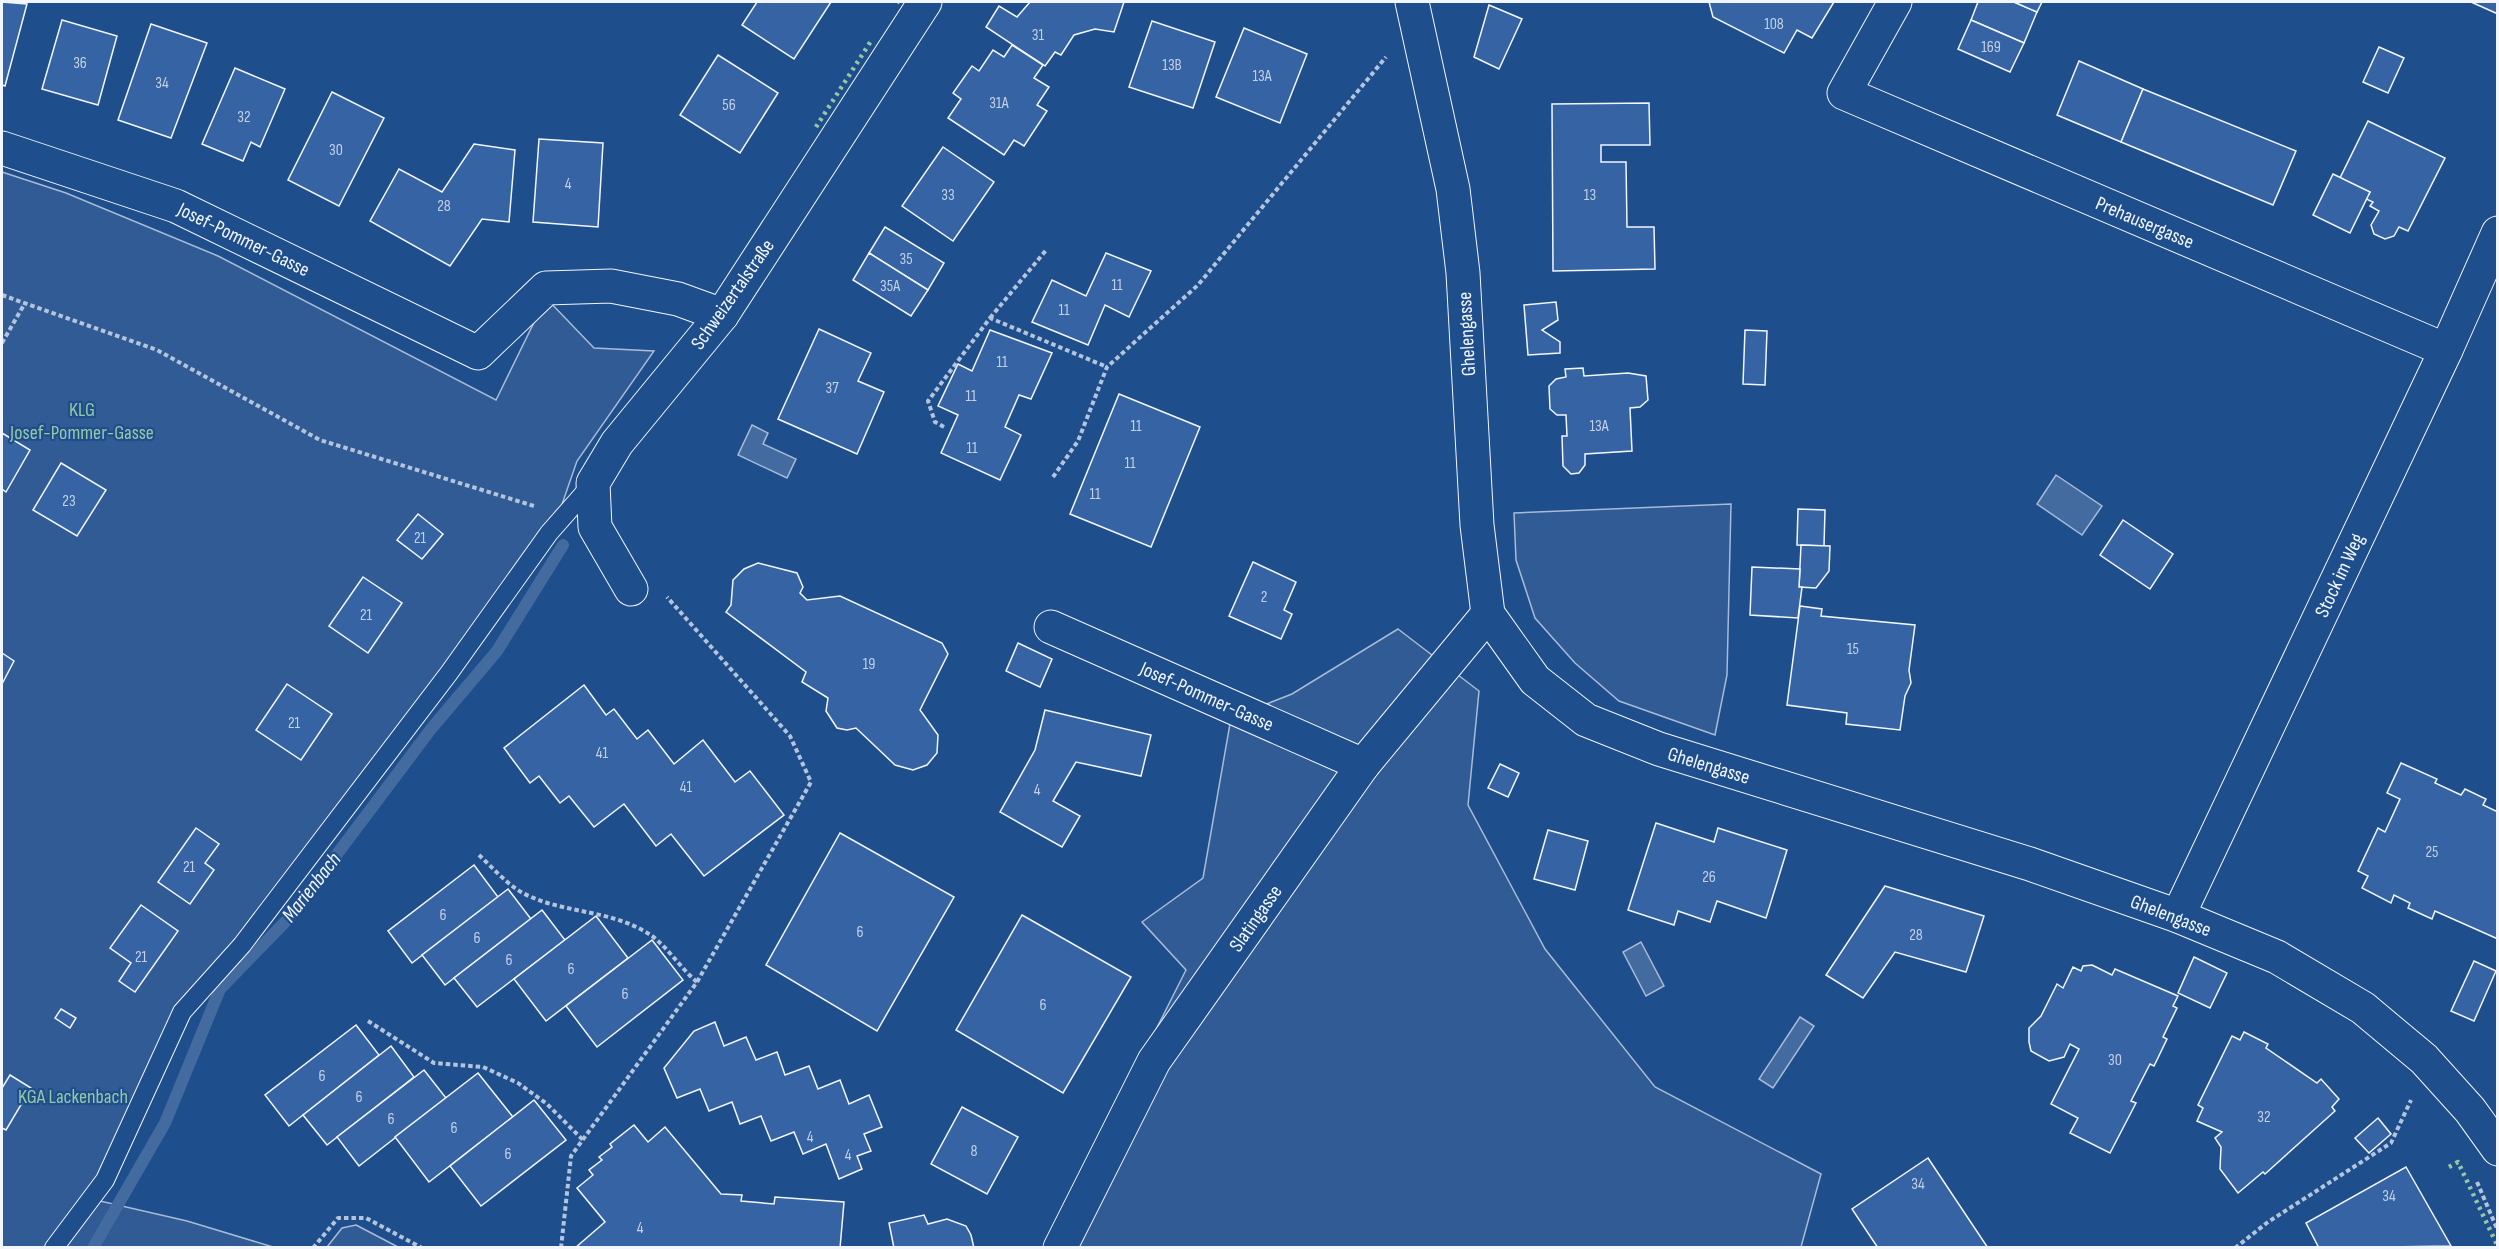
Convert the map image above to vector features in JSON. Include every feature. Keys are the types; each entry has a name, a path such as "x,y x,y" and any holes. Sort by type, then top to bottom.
{"street":[{"name":"Schweizertalstraße","path":"593,483 617,443 722,315 925,2"},
{"name":"Prehausergasse","path":"1895,2 1845,93 2446,350"},
{"name":"Ghelengasse","path":"1414,12 1453,189 1463,273 1477,525 1488,614 1535,680 1586,720 1659,749 2030,864 2178,916 2277,957 2363,1008 2424,1059 2470,1110 2498,1149"},
{"name":"Josef-Pommer-Gasse","path":"2,148 176,206 477,353 546,288 611,285 678,298 722,315"},
{"name":"Stock im Weg","path":"2178,916 2446,350 2498,233"},
{"path":"593,483 595,527 631,589"},
{"name":"Slatingasse","path":"1060,1248 1154,1061 1363,765 1488,614"},
{"name":"Josef-Pommer-Gasse","path":"1051,627 1363,765"}],"lane":[{"path":"54,1248 105,1180 182,1012 242,945 428,701 549,533 593,483"}],"path":[{"path":"1053,477 1078,441 1107,367 1198,285 1414,12"},
{"path":"944,427 935,422 928,401 990,318 1047,249"},
{"path":"2,295 157,350 320,440 566,516"},
{"path":"2,343 25,303"},
{"path":"990,318 1107,367"},
{"path":"561,1248 571,1156 697,982 811,782 790,736 659,588 631,589"},
{"path":"479,855 527,895 546,902 597,912 642,930 657,939 697,982"},
{"path":"368,1021 434,1063 483,1067 518,1083 547,1104 583,1140"},
{"path":"2235,1248 2268,1221 2391,1143 2412,1096 2419,1104"},
{"path":"2474,1174 2498,1231"},
{"path":"313,1248 338,1218 366,1218 422,1248"}],"shaded area":[{"path":"2,172 66,193 218,256 496,400 546,298 594,348 654,351 577,461 560,510 189,1017 100,1201 187,1221 273,1247 2,1247"},
{"path":"752,425 768,433 763,444 796,459 787,478 738,455"},
{"path":"2056,475 2102,506 2082,535 2037,504"},
{"path":"1731,504 1727,675 1715,735 1619,701 1575,663 1535,618 1516,560 1514,513"},
{"path":"1398,629 1479,691 1468,805 1545,949 1655,1087 1821,1174 1801,1247 1046,1248 1186,970 1142,922 1203,878 1231,718 1292,694"},
{"path":"1641,942 1664,986 1646,996 1623,952"},
{"path":"1800,1017 1814,1026 1773,1088 1759,1079"},
{"path":"356,1225 398,1247 327,1247 342,1228"}],"building":[{"path":"2,2 27,4 5,86 2,85"},
{"path":"757,2 831,2 794,59 742,25"},
{"path":"1030,2 1124,2 1114,32 1095,29 1074,35 1061,55 1055,52 1045,66 986,27 999,6 1017,17"},
{"path":"1709,2 1834,2 1812,38 1797,30 1784,53 1713,17"},
{"path":"1978,2 2014,2 2037,12 2024,43 1971,20"},
{"path":"2014,2 2042,2 2037,12"},
{"path":"2471,2 2498,2 2498,14"},
{"path":"1489,5 1522,19 1499,69 1474,57"},
{"path":"62,20 117,36 98,105 42,89"},
{"path":"1971,20 2024,43 2010,72 1958,49"},
{"path":"1152,21 1215,42 1193,108 1129,87"},
{"path":"151,24 207,43 171,138 118,120"},
{"path":"1244,28 1307,54 1280,123 1216,97"},
{"path":"1012,45 1043,65 1034,78 1049,87 1037,105 1047,111 1024,146 1014,140 1004,155 948,118 961,99 953,93 972,66 979,71 993,50 1004,57"},
{"path":"2379,47 2404,58 2388,93 2363,82"},
{"path":"718,55 778,93 740,153 680,115"},
{"path":"2079,61 2143,89 2121,142 2057,115"},
{"path":"235,68 285,89 260,147 251,142 243,161 202,144"},
{"path":"2143,89 2296,151 2273,205 2121,142"},
{"path":"332,92 384,118 339,206 288,180"},
{"path":"1649,103 1650,145 1601,145 1601,162 1626,162 1627,227 1654,227 1655,269 1553,271 1552,104"},
{"path":"2368,121 2445,158 2408,231 2399,227 2394,236 2385,239 2374,234 2371,225 2379,211 2370,206 2373,202 2366,199 2370,192 2340,178"},
{"path":"539,139 603,143 598,227 533,222"},
{"path":"474,144 515,150 509,222 482,219 450,266 370,221 399,169 442,192"},
{"path":"943,147 994,182 953,241 902,206"},
{"path":"2333,174 2370,192 2350,233 2313,215"},
{"path":"885,227 944,263 928,290 869,253"},
{"path":"869,253 928,290 911,316 853,280"},
{"path":"1106,253 1151,271 1129,317 1105,305 1088,345 1032,322 1052,280 1086,296"},
{"path":"1556,302 1558,320 1542,330 1560,342 1560,353 1528,355 1524,305"},
{"path":"819,329 871,353 858,381 884,392 857,454 778,419"},
{"path":"990,330 1052,353 1031,399 1019,395 1005,427 1021,435 1000,480 941,453 958,415 938,406 958,364 972,371"},
{"path":"1745,330 1767,331 1765,385 1743,384"},
{"path":"1583,368 1584,376 1628,373 1646,376 1648,400 1640,407 1630,408 1632,451 1585,454 1585,465 1579,473 1571,474 1563,466 1562,436 1567,436 1566,415 1557,415 1550,409 1549,386 1556,379 1566,377 1565,369"},
{"path":"1119,394 1200,427 1151,547 1070,514"},
{"path":"2,433 30,450 6,492 2,489"},
{"path":"61,463 106,490 77,536 33,510"},
{"path":"1798,509 1825,510 1824,546 1797,545"},
{"path":"418,514 443,534 422,559 397,540"},
{"path":"2123,520 2173,554 2150,589 2100,555"},
{"path":"1801,545 1830,546 1829,571 1816,588 1799,587"},
{"path":"1253,562 1296,582 1284,610 1292,614 1281,639 1229,616"},
{"path":"758,563 797,573 803,587 800,593 807,600 840,596 942,643 948,654 920,710 938,735 937,753 927,765 913,770 895,765 856,728 847,730 837,728 826,711 828,698 802,682 806,672 726,612 731,605 733,580 744,569"},
{"path":"1752,567 1800,569 1799,587 1802,587 1798,618 1750,615"},
{"path":"363,577 402,603 368,653 329,626"},
{"path":"1800,606 1822,609 1821,616 1915,625 1909,670 1911,683 1905,696 1900,730 1846,724 1847,713 1787,705"},
{"path":"1018,643 1052,659 1040,687 1006,671"},
{"path":"2,653 14,661 2,684"},
{"path":"287,684 332,714 301,760 256,730"},
{"path":"584,685 606,715 614,709 637,739 648,730 674,764 703,740 735,782 750,771 784,815 704,876 671,834 656,846 624,804 594,827 569,796 560,803 539,776 530,783 504,748"},
{"path":"1045,710 1151,735 1141,776 1076,762 1053,801 1080,816 1062,847 1000,812 1035,750"},
{"path":"2401,763 2437,779 2435,783 2461,795 2465,789 2486,799 2483,805 2498,812 2498,939 2435,911 2432,919 2408,908 2410,903 2394,895 2391,903 2362,888 2368,876 2358,871 2378,828 2385,832 2400,799 2387,793"},
{"path":"1500,764 1519,773 1508,797 1488,788"},
{"path":"1656,823 1714,842 1718,828 1787,850 1766,918 1717,901 1710,922 1678,911 1674,925 1628,910"},
{"path":"196,828 219,844 205,863 214,870 190,904 158,882"},
{"path":"1548,830 1588,841 1575,890 1534,879"},
{"path":"840,833 954,897 877,1031 766,965"},
{"path":"474,865 498,897 412,963 388,931"},
{"path":"1885,886 1984,916 1966,972 1895,952 1863,998 1826,975"},
{"path":"508,889 531,919 445,985 422,955"},
{"path":"141,905 178,931 135,992 119,981 131,963 110,948"},
{"path":"542,910 565,940 477,1007 454,978"},
{"path":"1022,915 1131,977 1063,1093 956,1030"},
{"path":"596,916 628,958 546,1021 514,979"},
{"path":"652,940 683,980 597,1047 566,1006"},
{"path":"2194,957 2227,973 2210,1008 2178,993"},
{"path":"2474,961 2496,971 2474,1021 2451,1011"},
{"path":"2092,965 2112,975 2115,969 2178,996 2173,1006 2177,1008 2163,1037 2167,1039 2154,1066 2150,1064 2131,1101 2136,1103 2110,1153 2070,1133 2078,1118 2051,1104 2079,1049 2070,1044 2064,1057 2049,1061 2031,1051 2029,1042 2029,1028 2041,1016 2057,984 2063,988 2073,967 2081,971 2083,966"},
{"path":"61,1009 76,1018 70,1028 55,1018"},
{"path":"715,1022 724,1046 746,1037 756,1060 777,1052 785,1075 809,1066 818,1089 840,1080 849,1104 869,1095 882,1127 864,1134 871,1151 857,1156 862,1169 839,1179 826,1144 803,1154 794,1132 771,1141 761,1116 740,1124 732,1102 709,1111 700,1089 677,1098 664,1068 694,1031"},
{"path":"356,1025 379,1055 289,1126 265,1095"},
{"path":"2244,1032 2268,1044 2266,1048 2317,1083 2321,1079 2339,1099 2332,1107 2335,1111 2265,1174 2263,1172 2238,1193 2220,1169 2221,1147 2215,1138 2222,1132 2197,1121 2203,1108 2198,1105 2232,1036 2240,1040"},
{"path":"391,1046 414,1077 327,1145 303,1115"},
{"path":"424,1070 446,1098 359,1166 337,1137"},
{"path":"478,1073 513,1117 429,1182 395,1137"},
{"path":"10,1075 31,1088 6,1130 2,1128 2,1088"},
{"path":"534,1100 566,1140 481,1206 450,1166"},
{"path":"962,1107 1018,1137 987,1194 931,1164"},
{"path":"2378,1118 2391,1134 2369,1153 2355,1138"},
{"path":"634,1125 648,1142 665,1127 721,1194 742,1195 741,1201 774,1204 775,1197 844,1202 840,1248 575,1248 605,1222 577,1188 593,1175 589,1170 602,1160 599,1157 612,1147 610,1144"},
{"path":"1928,1158 1988,1248 1878,1248 1852,1209"},
{"path":"2406,1167 2451,1246 2319,1248 2306,1223"},
{"path":"924,1215 928,1224 947,1219 966,1226 974,1248 894,1248 889,1223"}],"waterway":[{"name":"Marienbach","path":"93,1248 165,1123 220,989 289,918 431,729 497,651 563,545"}],"hedge":[{"path":"816,127 871,41"},
{"path":"2449,1167 2458,1162 2498,1247"}],"park label":[{"name":"KLG Josef-Pommer-Gasse","path":"82,420"},
{"name":"KGA Lackenbach","path":"73,1096"}]}
